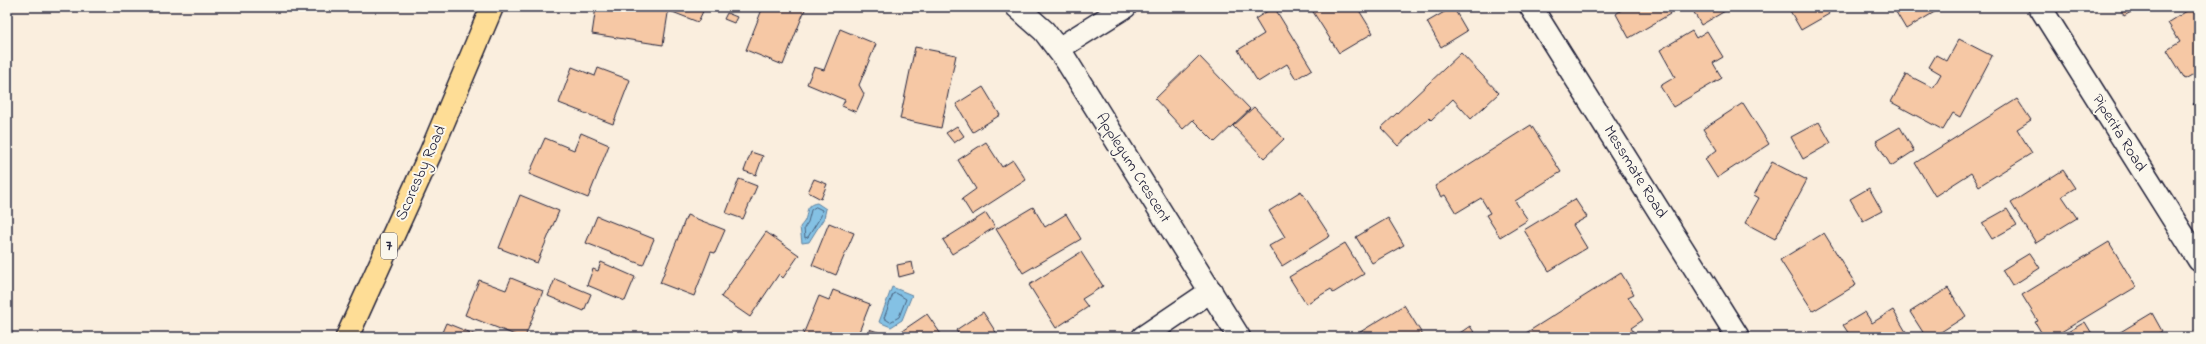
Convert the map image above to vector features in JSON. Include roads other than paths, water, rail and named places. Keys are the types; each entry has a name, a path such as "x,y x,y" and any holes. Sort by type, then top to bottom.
{"main road":[{"name":"Scoresby Road","path":"347,337 430,154 492,7"}],"street":[{"name":"Applegum Crescent","path":"1017,7 1027,13 1044,30 1058,49 1240,337"},
{"path":"1058,49 1126,7"},
{"name":"Messmate Road","path":"1531,7 1738,337"},
{"name":"Piperita Road","path":"2040,7 2199,260"},
{"path":"1143,337 1211,291"}],"water":[{"path":"817,203 826,209 824,218 809,242 802,243 800,227 804,223 808,208"},
{"path":"892,287 912,295 902,320 891,327 879,322"}]}
